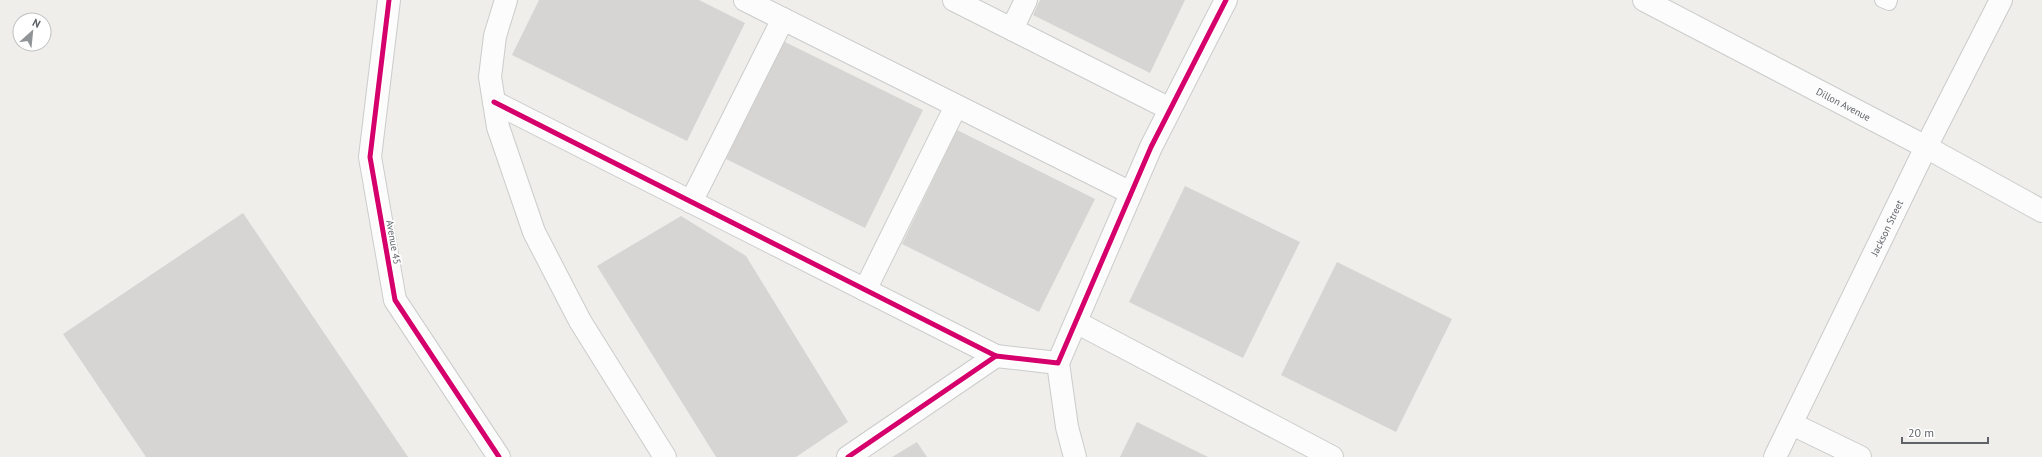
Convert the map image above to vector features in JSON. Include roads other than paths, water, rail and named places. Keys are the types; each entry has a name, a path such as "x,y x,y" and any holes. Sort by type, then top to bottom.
{"street":[{"name":"Avenue 45","path":"389,0 370,157 396,300 499,457"},
{"path":"506,0 495,36 490,77 498,127 534,232 580,321 665,457"},
{"path":"745,0 1131,193"},
{"path":"954,0 1170,109"},
{"path":"1012,29 1026,0"},
{"path":"1075,457 1067,427 1058,363 1151,147 1226,0"},
{"name":"Dillon Avenue","path":"1644,0 1926,147 2042,211"},
{"name":"Jackson Street","path":"1775,457 1926,147 2001,0"},
{"path":"691,202 783,19"},
{"path":"494,102 996,356 1058,363"},
{"path":"865,290 956,106"},
{"path":"1076,322 1332,457"},
{"path":"848,457 996,356"},
{"path":"1792,424 1860,457"}],"lane":[{"path":"1882,0 1889,3 1890,0"}]}
